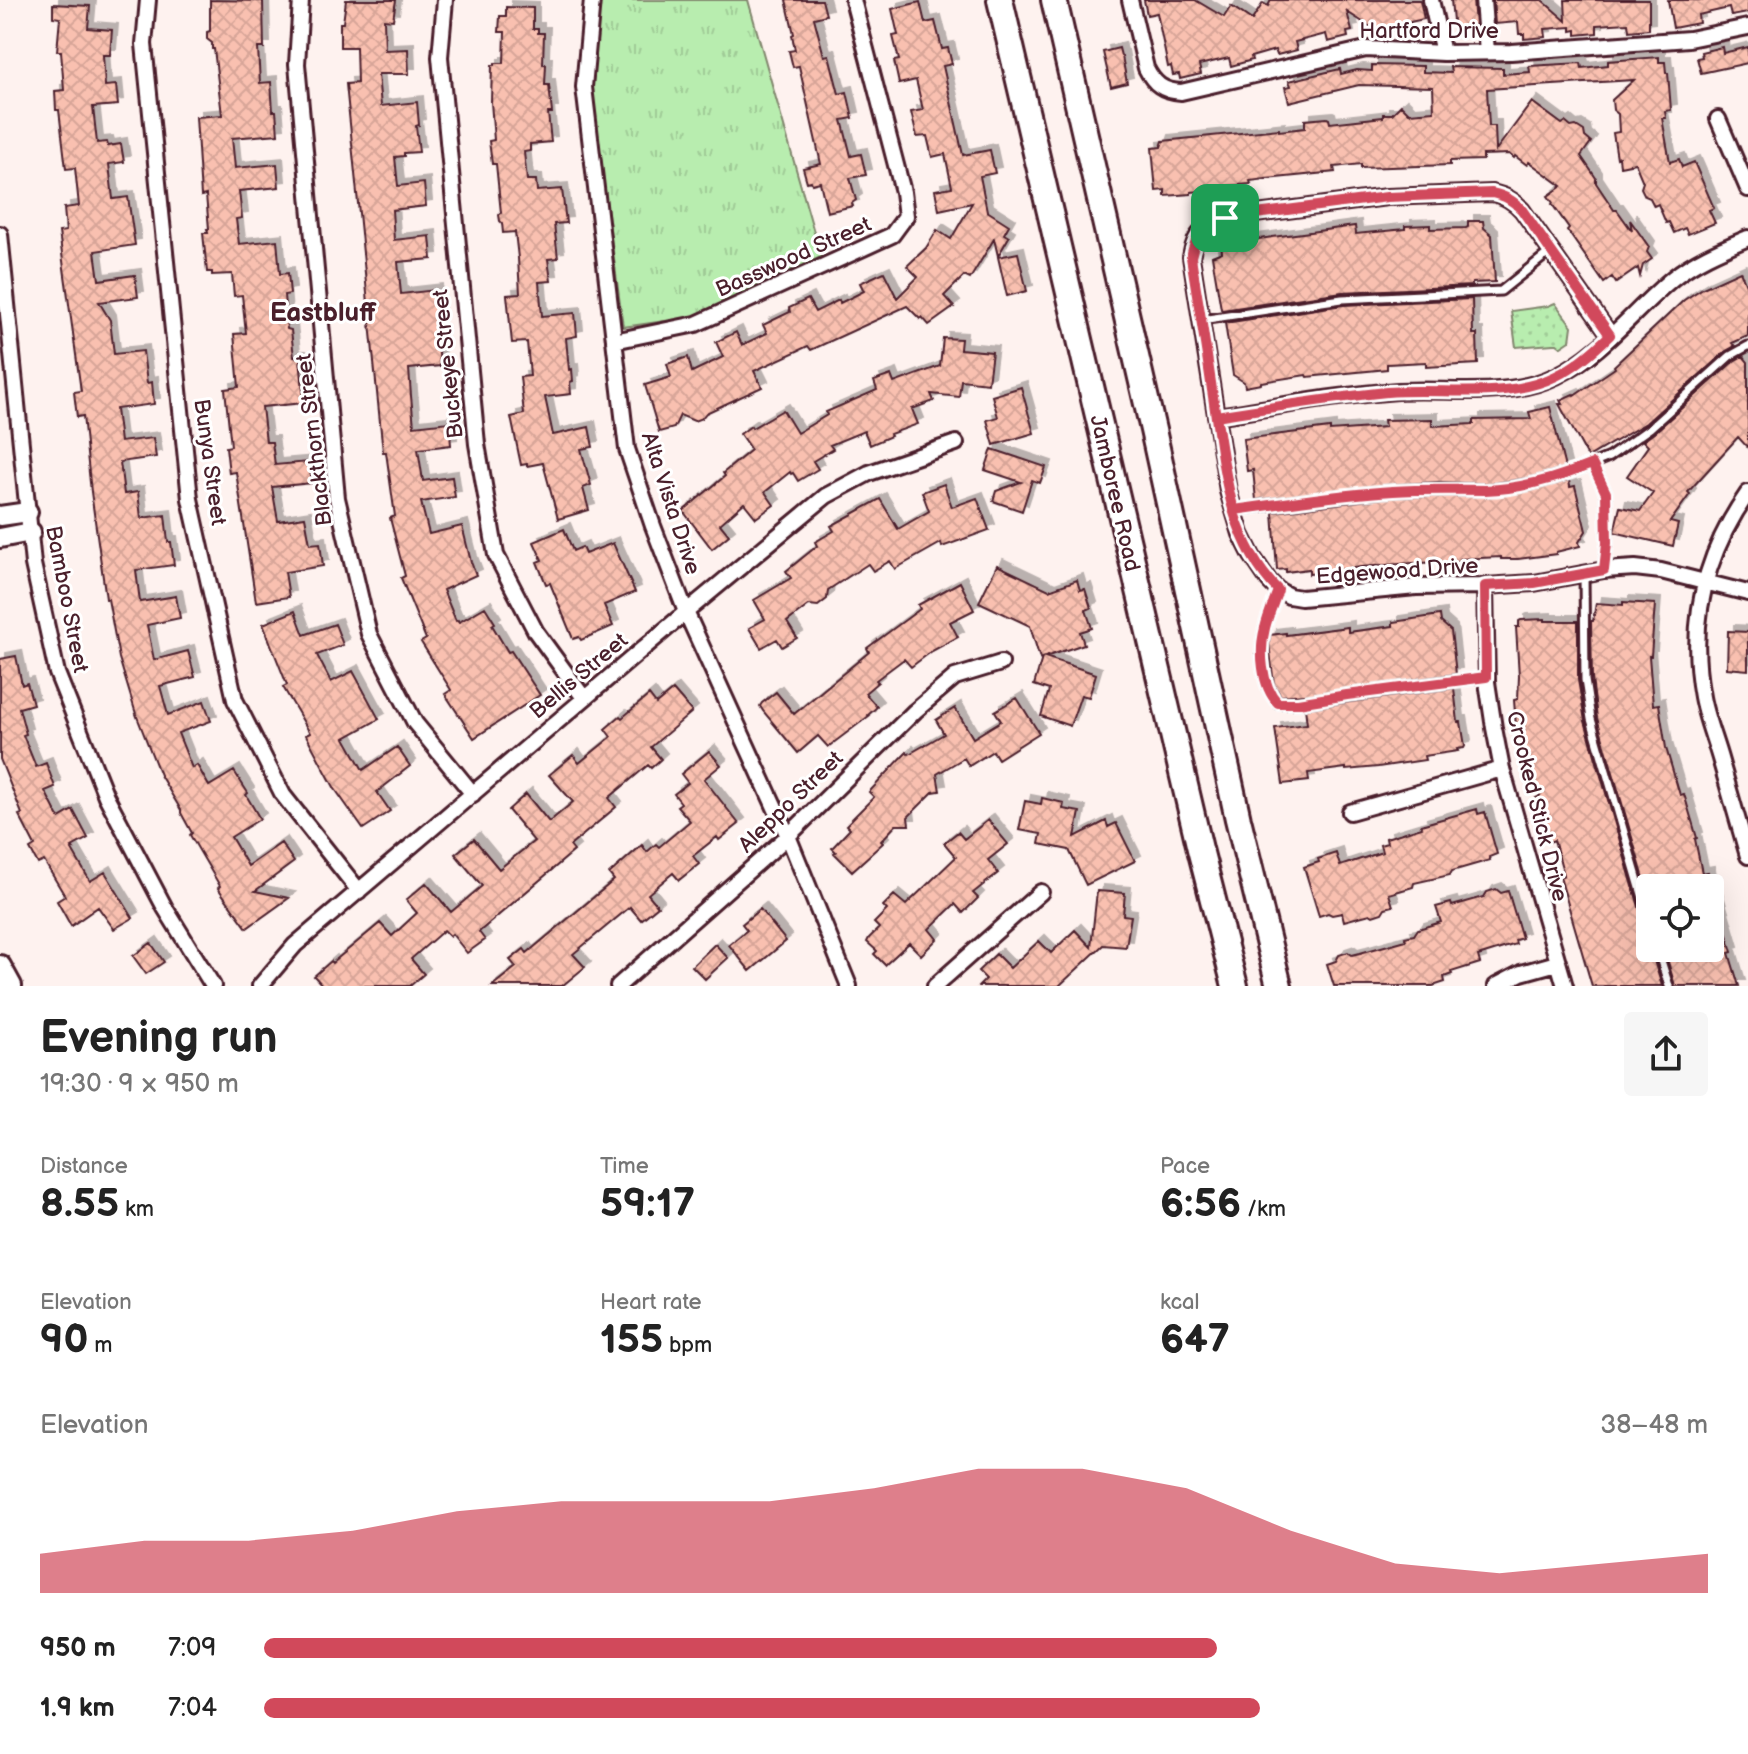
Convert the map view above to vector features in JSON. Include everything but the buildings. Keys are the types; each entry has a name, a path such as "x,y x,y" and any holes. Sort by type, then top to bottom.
{"main road":[{"name":"Jamboree Road","path":"1000,0 1235,986"},
{"path":"1054,0 1150,415 1238,819 1279,986"},
{"path":"0,966 11,986"}],"street":[{"name":"Bunya Street","path":"148,0 144,44 190,499 235,700 283,795 359,891"},
{"name":"Blackthorn Street","path":"301,0 297,64 337,498 369,634 415,723 473,794"},
{"name":"Buckeye Street","path":"445,0 440,57 477,444 496,555 536,632 584,698"},
{"name":"Alta Vista Drive","path":"592,0 584,87 627,449 686,612 788,836 849,986"},
{"name":"Basswood Street","path":"614,341 696,324 892,235 906,216 903,192 853,0"},
{"name":"Hartford Drive","path":"1130,0 1151,78 1159,86 1181,92 1366,49 1487,52 1689,39 1748,27"},
{"path":"1431,0 1443,53"},
{"path":"1483,0 1487,52"},
{"path":"1718,119 1748,189"},
{"path":"1278,590 1252,556 1241,534 1228,491 1191,257 1193,245 1206,227 1225,218 1387,197 1492,193 1504,196 1515,203 1610,335"},
{"name":"Bamboo Street","path":"0,234 33,564 57,673 106,796 165,908 213,986"},
{"path":"1216,416 1344,396 1399,391 1504,390 1528,386 1576,365 1673,278 1695,263 1748,238"},
{"name":"Bellis Street","path":"260,986 295,945 826,496 869,473 956,443"},
{"path":"1747,848 1703,700 1697,638 1700,607 1714,552 1748,493"},
{"path":"0,516 28,512"},
{"path":"0,538 31,532"},
{"name":"Edgewood Drive","path":"1278,590 1301,598 1416,587 1534,583 1604,570 1635,568 1661,571 1748,593"},
{"name":"Crooked Stick Drive","path":"1485,586 1486,677 1502,769 1565,986"},
{"name":"Aleppo Street","path":"618,986 788,836 915,711 955,677 1001,663"},
{"path":"1350,812 1502,769"},
{"path":"935,986 1041,892"},
{"path":"1496,986 1521,973 1557,963"}],"lane":[{"path":"1201,320 1342,299 1501,291 1551,251"},
{"path":"1234,510 1390,491 1488,490 1565,475 1609,457 1650,428 1730,356 1748,346"},
{"path":"1592,464 1606,493 1604,570"},
{"path":"1584,573 1585,680 1591,719 1636,874"},
{"path":"1278,590 1264,629 1262,646 1264,675 1270,695 1278,703 1298,703 1486,677"},
{"path":"1661,962 1669,986"}],"green space":[{"path":"600,0 748,0 821,257 693,317 623,327 592,93"},
{"path":"1555,303 1572,326 1570,341 1561,347 1553,344 1516,347 1511,311"}],"district":[{"name":"Eastbluff","path":"323,312"}],"route":[{"path":"1225,218 1217,220 1199,234 1191,257 1209,367 1216,416 1228,491 1241,534 1252,556 1278,590 1264,629 1262,646 1264,675 1270,695 1278,703 1298,703 1486,677 1485,586 1534,583 1604,570 1606,493 1592,464 1531,484 1488,490 1390,491 1234,510 1216,416 1344,396 1399,391 1504,390 1528,386 1576,365 1610,335 1522,210 1504,196 1492,193 1387,197 1225,218"}]}
